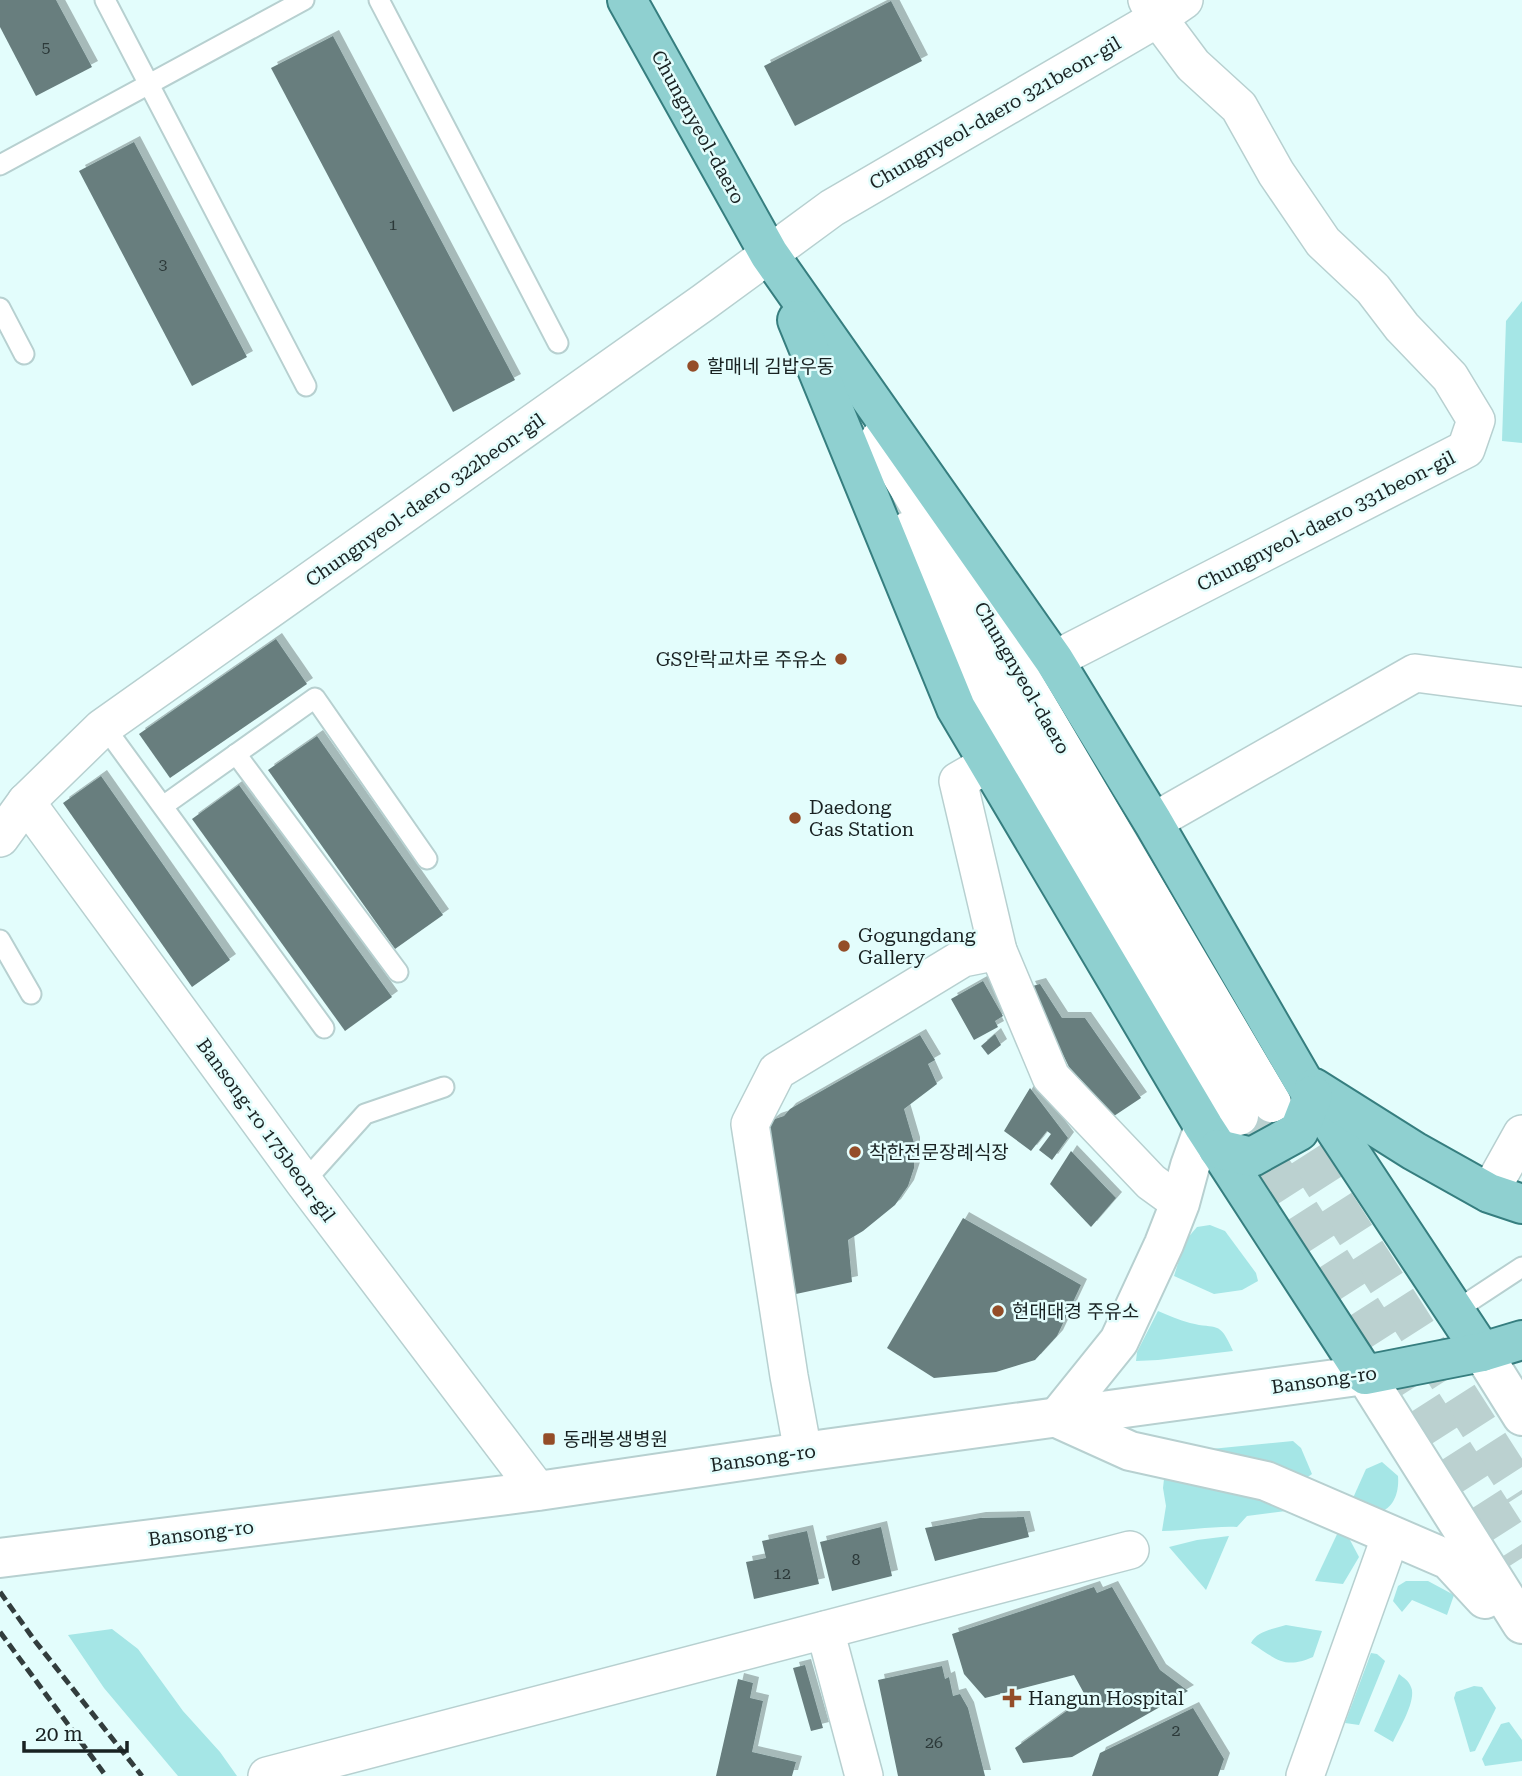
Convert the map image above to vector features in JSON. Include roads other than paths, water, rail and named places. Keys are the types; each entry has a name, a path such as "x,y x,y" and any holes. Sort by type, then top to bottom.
{"main road":[{"name":"Chungnyeol-daero","path":"627,0 769,254 977,601 1233,1124"},
{"path":"769,254 1054,660 1153,822 1308,1088 1522,1416"},
{"path":"769,254 956,708 989,763 1233,1124 1252,1157 1299,1131 1308,1088"},
{"path":"1308,1088 1414,1151 1506,1199"},
{"path":"1233,1124 1190,1166 1180,1203 1164,1244 1119,1341 1057,1418 1130,1451 1266,1481 1449,1560 1522,1640"},
{"path":"1233,1124 1365,1375 1522,1624"},
{"name":"Bansong-ro","path":"0,1558 538,1491 1365,1375 1482,1352 1522,1340"}],"street":[{"name":"Chungnyeol-daero 321beon-gil","path":"832,208 1163,5"},
{"name":"Chungnyeol-daero 331beon-gil","path":"1054,660 1466,449 1476,420 1450,377 1402,327 1373,289 1323,242 1276,173 1239,107 1193,65 1163,5"},
{"name":"Chungnyeol-daero 322beon-gil","path":"26,802 104,726 704,302 832,208"},
{"path":"1153,822 1415,673 1522,687"},
{"path":"989,763 958,781 998,951 1051,1077 1151,1182 1180,1203"},
{"path":"0,838 26,802"},
{"name":"Bansong-ro 175beon-gil","path":"26,802 304,1182 538,1491"},
{"path":"803,1452 750,1124 777,1071 963,958 998,951"},
{"path":"1506,1199 1522,1134"},
{"path":"1305,1776 1391,1535"},
{"path":"267,1776 1130,1550"},
{"path":"825,1630 864,1776"}],"lane":[{"path":"105,0 306,386"},
{"path":"0,165 304,0"},
{"path":"379,0 558,343"},
{"path":"0,308 24,354"},
{"path":"163,806 314,698 427,859"},
{"path":"104,726 324,1028"},
{"path":"236,754 398,972"},
{"path":"0,940 31,994"},
{"path":"304,1182 365,1114 444,1087"},
{"path":"1455,1311 1522,1267"}],"tunnel":[{"path":"1274,1107 1522,1494"},
{"path":"1239,1116 1522,1558"}],"railway":[{"path":"0,1592 35,1641 142,1776"},
{"path":"0,1632 106,1776"}],"place":[{"name":"할매네 김밥우동","path":"693,366"},
{"name":"GS안락교차로 주유소","path":"841,659"},
{"name":"Daedong Gas Station","path":"795,818"},
{"name":"Gogungdang Gallery","path":"844,946"},
{"name":"착한전문장례식장","path":"855,1152"},
{"name":"현대대경 주유소","path":"998,1311"},
{"name":"동래봉생병원","path":"549,1439"},
{"name":"Hangun Hospital","path":"1012,1698"}]}
